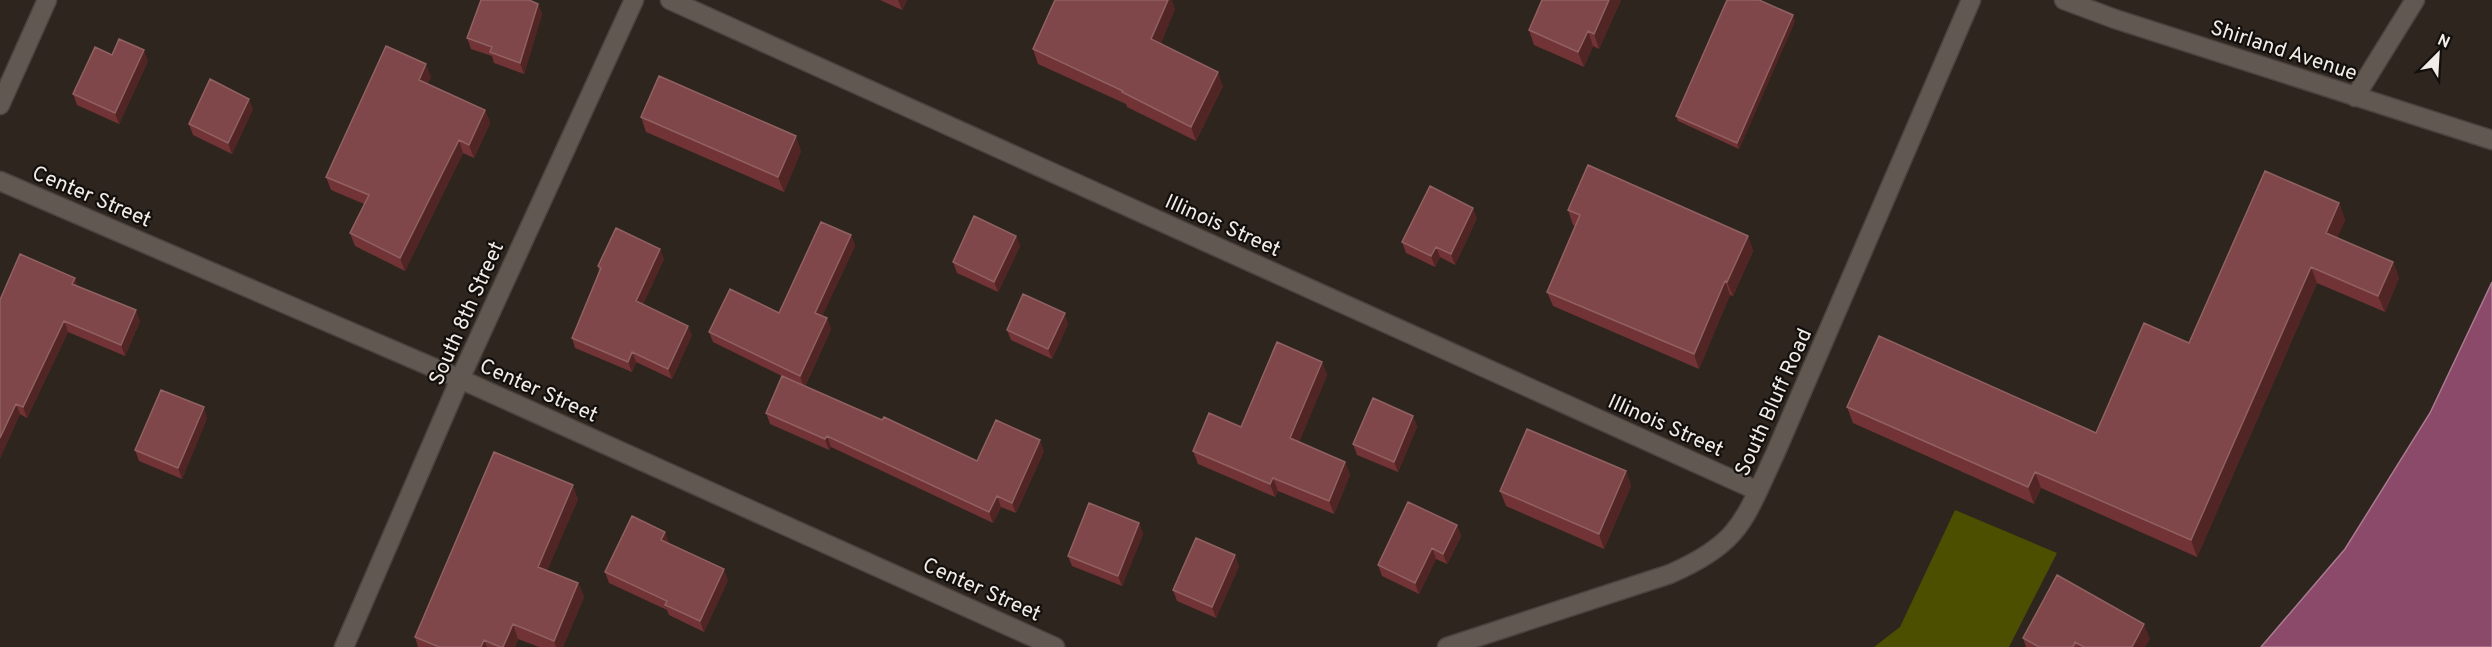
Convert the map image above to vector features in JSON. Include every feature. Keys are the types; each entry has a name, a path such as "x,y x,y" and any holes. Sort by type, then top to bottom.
{"street":[{"path":"0,105 47,0"},
{"name":"South 8th Street","path":"345,647 460,379 634,0"},
{"name":"Illinois Street","path":"670,0 1758,491"},
{"name":"South Bluff Road","path":"1447,647 1671,574 1700,561 1734,534 1758,491 1971,0"},
{"name":"Shirland Avenue","path":"2064,0 2492,140"},
{"path":"2355,97 2415,0"},
{"name":"Center Street","path":"0,181 460,379 1055,647"}],"shaded area":[{"path":"2492,282 2492,647 2261,647 2345,549 2430,413"},
{"path":"1955,510 2057,553 2009,647 1874,647 1900,627"}],"building":[{"path":"481,0 529,0 538,4 520,63 490,52 492,47 467,38"},
{"path":"1055,0 1168,0 1151,39 1218,72 1191,127 1123,91 1033,49"},
{"path":"1542,0 1609,0 1594,34 1588,31 1578,52 1529,30"},
{"path":"1727,0 1759,0 1793,15 1737,143 1676,116"},
{"path":"119,39 144,50 115,113 73,94 95,47 112,55"},
{"path":"386,46 426,64 419,80 485,110 469,145 459,140 400,258 350,233 369,195 326,177"},
{"path":"659,76 796,136 778,177 641,117"},
{"path":"210,79 249,99 228,143 189,124"},
{"path":"1588,165 1748,236 1727,282 1725,281 1694,354 1547,292 1580,215 1568,210"},
{"path":"2265,171 2339,203 2326,233 2393,262 2378,296 2311,267 2191,540 2035,472 2028,487 1847,407 1879,336 2096,433 2144,323 2189,343"},
{"path":"1430,186 1473,208 1451,254 1436,247 1431,256 1402,242"},
{"path":"974,216 1016,236 994,282 953,262"},
{"path":"821,222 851,235 815,313 827,318 800,376 709,332 730,289 779,313"},
{"path":"616,228 660,249 636,301 688,326 668,369 632,352 628,362 572,338 601,268 598,266"},
{"path":"20,254 75,278 72,284 136,310 121,345 64,321 23,407 16,404 0,438 0,300"},
{"path":"1023,294 1065,313 1048,349 1007,330"},
{"path":"1277,342 1322,362 1290,438 1345,462 1329,501 1273,478 1270,484 1193,451 1209,413 1241,427"},
{"path":"782,376 882,420 884,417 977,461 996,420 1040,440 1012,503 997,496 989,512 827,436 825,439 766,413"},
{"path":"161,390 204,407 178,468 135,450"},
{"path":"1373,398 1413,416 1394,462 1353,444"},
{"path":"1527,429 1626,471 1599,534 1500,491"},
{"path":"494,452 573,485 538,567 578,583 554,641 513,624 503,647 484,640 481,647 439,647 415,637"},
{"path":"1408,502 1457,525 1443,554 1432,548 1415,583 1378,565"},
{"path":"1089,503 1139,523 1118,576 1068,556"},
{"path":"632,516 665,532 661,540 724,569 700,621 665,605 667,601 605,572"},
{"path":"1196,538 1235,555 1212,607 1173,590"},
{"path":"2057,575 2144,624 2132,647 2084,647 2075,642 2073,647 2039,647 2023,638"}]}
